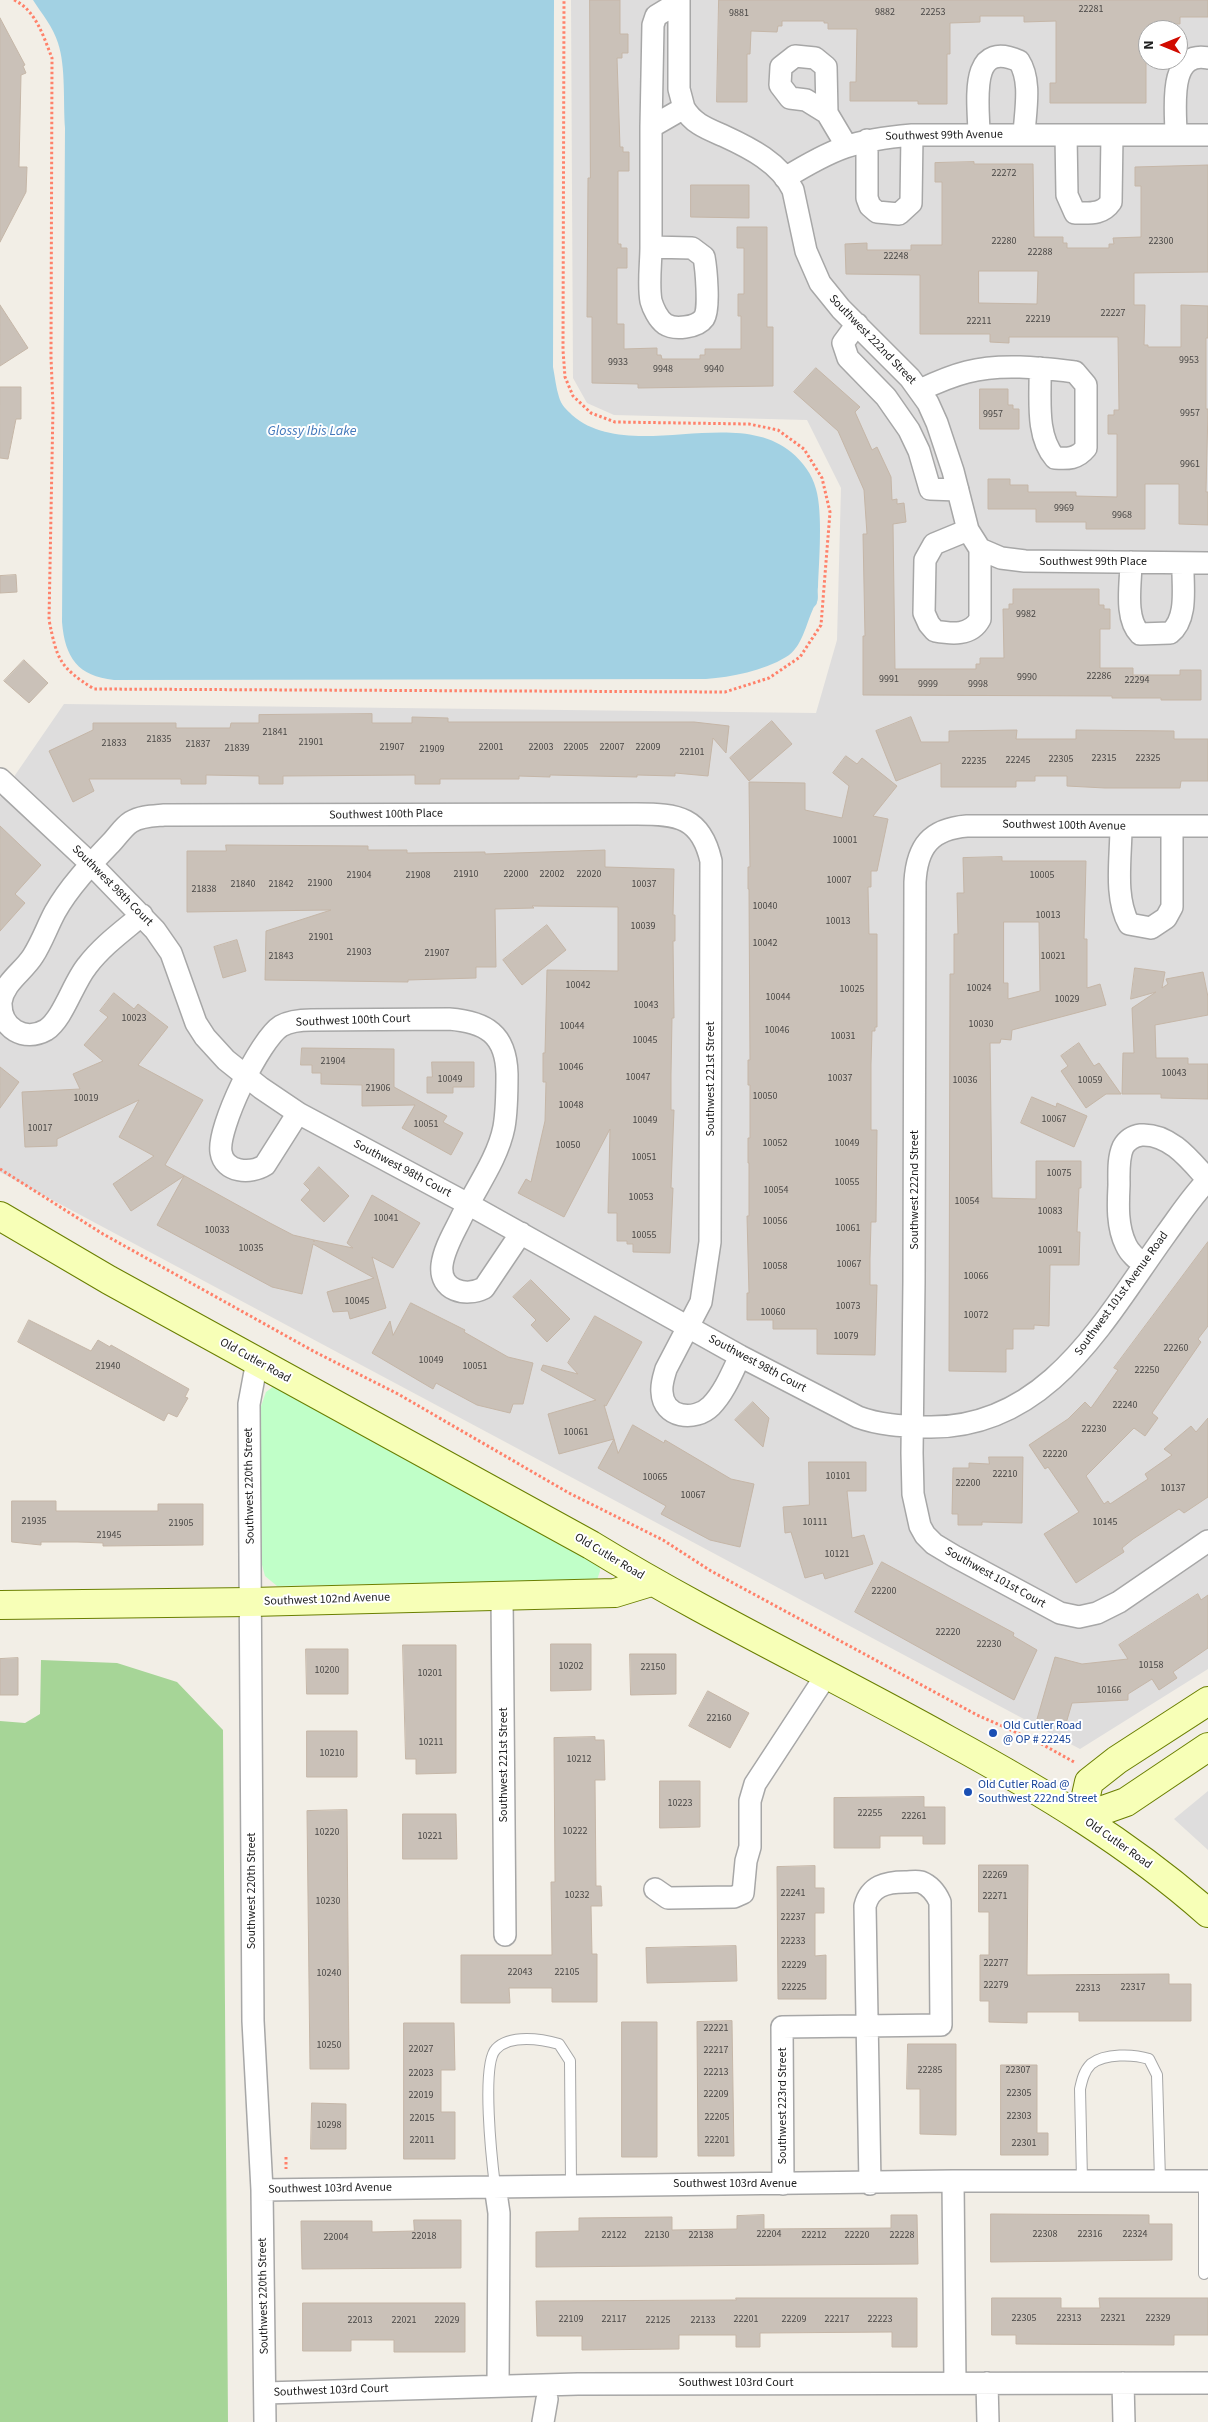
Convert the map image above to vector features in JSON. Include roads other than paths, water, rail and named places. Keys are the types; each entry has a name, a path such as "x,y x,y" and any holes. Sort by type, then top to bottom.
{"street":[{"path":"679,1 679,89 684,108 698,124 757,153 785,178"},
{"path":"651,247 653,25 656,16 679,1"},
{"path":"979,135 978,79 981,68 987,60 1004,56 1019,61 1024,69 1026,81 1024,135"},
{"path":"1176,135 1177,77 1187,61 1200,57 1208,58"},
{"path":"651,127 684,108"},
{"path":"827,113 831,123 846,145"},
{"path":"868,140 867,198 870,206 877,212 899,214 906,210 911,203 912,135"},
{"name":"Southwest 99th Avenue","path":"785,178 818,158 846,145 868,140 912,135 1208,135"},
{"path":"1066,135 1067,195 1075,213 1096,213 1106,209 1111,202 1112,135"},
{"name":"Southwest 222nd Street","path":"785,178 793,190 806,251 812,267 831,297 898,364 920,390 940,431 968,530 980,549"},
{"path":"856,324 843,343 848,358 898,412 919,451 930,488 958,490"},
{"path":"920,390 968,372 992,369 1040,368"},
{"path":"968,530 934,544 925,560 924,613 929,624 936,631 964,632 976,626 980,619 980,549"},
{"name":"Southwest 99th Place","path":"980,549 1012,560 1208,563"},
{"path":"1131,562 1131,616 1136,630 1140,634 1170,633 1178,626 1182,616 1183,563"},
{"name":"Southwest 98th Court","path":"0,779 91,864 142,915 171,953 196,1023 226,1060 298,1113 468,1204 740,1356 858,1417 882,1423 913,1427"},
{"name":"Southwest 100th Place","path":"142,915 99,951 76,981 56,1020 48,1028 37,1034 25,1035 15,1033 6,1025 1,1014 0,1003 4,991 30,961 56,910 91,864 132,822 141,818 158,815 668,814 683,819 697,829"},
{"name":"Southwest 100th Avenue","path":"925,844 939,832 967,826 1208,826"},
{"path":"1121,827 1120,891 1124,915 1129,924 1151,928 1166,918 1172,907 1172,826"},
{"name":"Southwest 221st Street","path":"697,829 708,847 712,877 710,1242 702,1302 666,1369 663,1379 662,1396 672,1412 679,1415 692,1415 701,1413 711,1406 721,1393 740,1356"},
{"name":"Southwest 222nd Street","path":"925,844 917,866 915,882 913,1427 913,1494 917,1518 925,1535"},
{"name":"Southwest 100th Court","path":"298,1113 289,1130 265,1165 258,1169 249,1170 232,1167 225,1161 221,1152 222,1140 246,1076 256,1056 269,1038 281,1026 294,1021 449,1019 470,1022 486,1028 500,1041 504,1052 506,1066 506,1112 500,1142 468,1204"},
{"path":"1144,1264 1130,1253 1119,1218 1119,1180 1124,1146 1135,1136 1162,1137 1192,1162 1208,1180"},
{"name":"Southwest 101st Avenue Road","path":"913,1427 943,1428 971,1423 1022,1403 1043,1389 1077,1358 1195,1193 1208,1180"},
{"path":"468,1204 450,1240 442,1265 443,1275 449,1286 458,1292 468,1293 484,1288 521,1234"},
{"name":"Old Cutler Road","path":"0,1216 42,1243 591,1545 651,1582 827,1674 1035,1788 1146,1863 1208,1913"},
{"name":"Southwest 220th Street","path":"257,1361 249,1404 253,2021 262,2190 265,2422"},
{"name":"Southwest 101st Court","path":"925,1535 934,1544 954,1556 1050,1608 1069,1616 1087,1616 1106,1610 1140,1589 1208,1541"},
{"name":"Southwest 102nd Avenue","path":"0,1605 251,1602 615,1593 651,1582"},
{"name":"Southwest 221st Street","path":"502,1596 505,1935"},
{"path":"655,1889 668,1898 734,1897 743,1893 746,1861 750,1847 750,1801 755,1784 827,1674"},
{"path":"1081,1818 1089,1782 1117,1760 1208,1701"},
{"path":"1081,1818 1126,1802 1208,1747"},
{"path":"867,2026 942,2025 940,1902 930,1887 920,1882 882,1884 867,1897 865,1906 867,2026 870,2184"},
{"name":"Southwest 223rd Street","path":"783,2184 782,2027 867,2026"},
{"path":"954,2181 955,2383"},
{"name":"Southwest 103rd Avenue","path":"262,2190 571,2185 870,2184 954,2181 1206,2181"},
{"path":"495,2186 499,2213 498,2385"},
{"path":"987,2382 988,2422"},
{"name":"Southwest 103rd Court","path":"265,2393 498,2385 1208,2382"},
{"path":"1123,2383 1124,2422"},
{"path":"543,2422 547,2398"}],"lane":[{"path":"495,2186 491,2157 488,2068 497,2048 508,2042 522,2040 546,2040 559,2044 570,2061 571,2185"},
{"path":"1082,2180 1080,2089 1084,2075 1091,2064 1103,2058 1138,2055 1149,2059 1157,2075 1160,2180"},
{"path":"1204,2274 1206,2181"}],"water":[{"name":"Glossy Ibis Lake","path":"33,0 554,0 553,367 560,400 572,415 595,429 622,435 651,436 741,433 768,439 791,452 799,460 809,473 816,489 820,537 818,600 796,648 786,657 757,670 726,677 706,679 114,680 102,678 83,669 70,655 66,646 62,622 65,128 63,74 61,53 56,37"}],"place":[{"name":"Old Cutler Road @ OP # 22245","path":"993,1733"},
{"name":"Old Cutler Road @ Southwest 222nd Street","path":"968,1792"}]}
